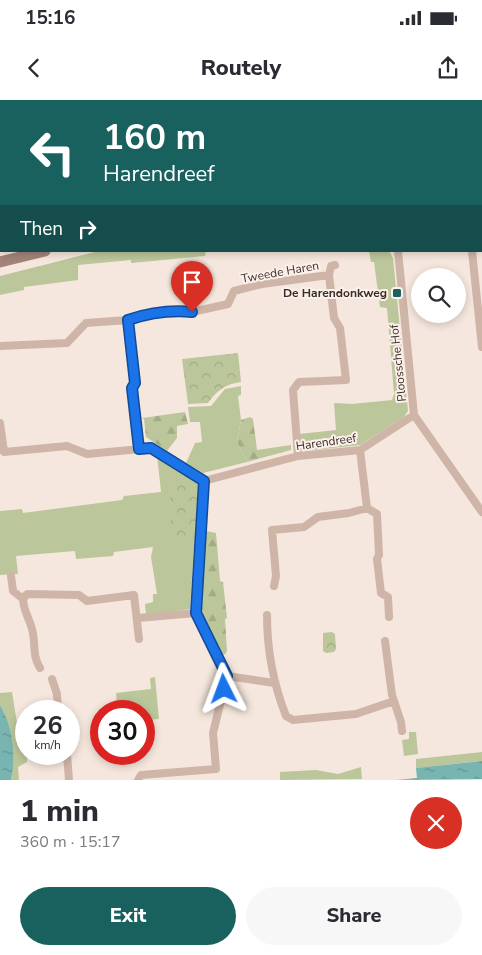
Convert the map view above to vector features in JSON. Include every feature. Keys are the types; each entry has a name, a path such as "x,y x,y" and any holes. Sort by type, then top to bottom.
{"main road":[{"path":"0,262 41,252"}],"street":[{"name":"Ploossche Hof","path":"397,252 414,415 482,512"},
{"path":"472,252 482,347"},
{"name":"Tweede Haren","path":"298,456 293,390 299,382 346,380 340,328 334,318 329,275 331,266 335,265"},
{"name":"Tweede Haren","path":"128,320 143,315 179,311 192,312 228,304 234,291 262,284 329,275"},
{"path":"0,346 67,343 86,323 128,320 135,374 135,383 132,388 139,449"},
{"name":"Harendreef","path":"204,481 298,456 360,450 414,415"},
{"path":"0,423 4,452 67,446 87,454 151,448 204,481 196,613 227,676 213,732 216,769 141,775 138,780"},
{"path":"360,450 368,508 377,516 379,555 377,559 381,593 388,597 389,617"},
{"path":"274,586 276,576 272,530 304,527 318,516 349,513 368,508"},
{"path":"11,576 14,591 23,599"},
{"path":"40,668 35,660 32,628 24,612 23,599 27,594 79,595 87,601 134,594 139,638"},
{"path":"138,618 196,613"},
{"path":"267,615 267,632 274,683 286,716 293,720 356,714 394,701"},
{"path":"385,641 394,701 402,731"},
{"path":"227,676 274,683"},
{"path":"52,679 57,700"},
{"path":"68,765 69,780"}],"green space":[{"path":"95,252 206,252 205,256 131,263 131,260 78,265 78,280 24,287 24,290 0,295 0,276"},
{"path":"369,252 390,252 393,258 408,411 404,417 360,445 305,451 300,449 299,434 336,430 334,403 352,404 392,400 394,394 387,308 380,307 374,262 371,262"},
{"path":"238,353 241,382 222,388 208,403 188,404 182,359"},
{"path":"241,386 241,395 238,396 241,420 237,442 247,462 203,473 186,463 195,443 202,442 200,422 190,422 188,407 211,406 225,389"},
{"path":"185,412 188,424 177,426 177,438 167,451 146,437 144,419 142,418"},
{"path":"250,417 253,419 257,450 291,445 291,450 247,462 237,442 241,420"},
{"path":"157,455 196,480 198,484 190,609 146,615 145,604 153,602 153,594 157,594 151,557 153,547 114,552 113,556 76,559 75,551 16,556 18,574 0,575 0,511 22,509 23,513 122,500 124,496 161,492"},
{"path":"187,474 198,484 195,541 178,541 171,536 170,498"},
{"path":"206,531 216,533 220,581 223,582 227,618 225,619 227,651 222,655 201,611"},
{"path":"332,632 335,634 336,649 334,652 326,653 323,651 323,633"},
{"path":"155,677 159,719 155,719 155,700 117,700 116,693 151,689 150,678"},
{"path":"12,692 15,711 15,765 22,765 18,767 19,780 11,780 12,772 5,715 0,705 0,693"},
{"path":"134,694 141,694 141,700 134,700"},
{"path":"409,732 416,732 418,754 404,756 402,740 409,739"},
{"path":"482,752 482,761 416,768 416,759"},
{"path":"361,767 362,779 280,780 280,772 316,770 338,774"}],"water":[{"path":"0,705 11,732 13,761 11,780 0,780"},
{"path":"482,761 482,779 396,780 417,778 416,768"}],"place":[{"name":"De Harendonkweg","path":"397,293"}],"route":[{"path":"192,312 179,311 143,315 128,320 134,364 135,383 132,388 139,449 151,448 204,481 196,613 227,676 224,689"}]}
